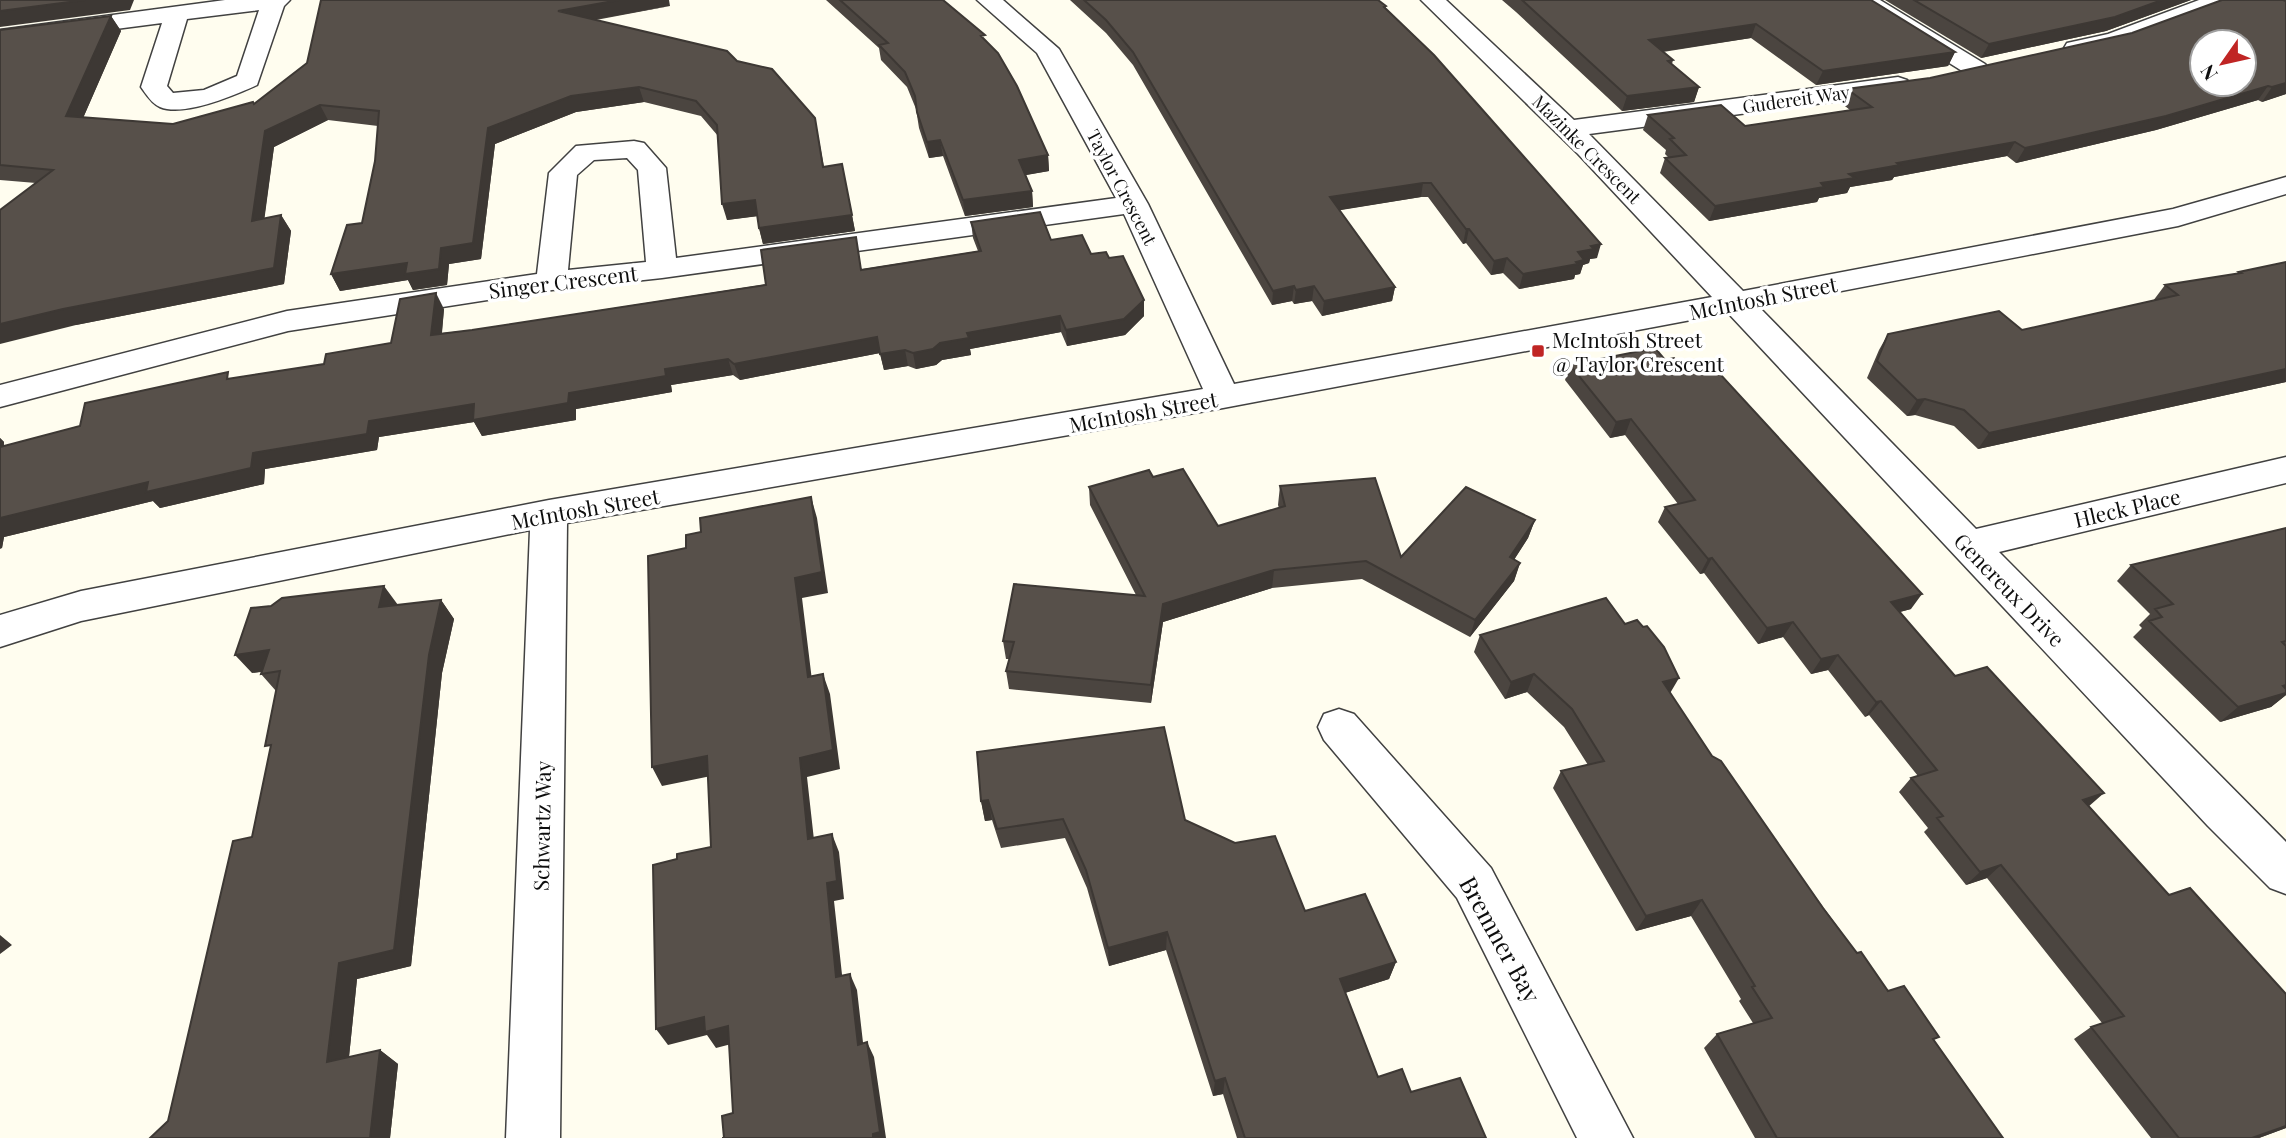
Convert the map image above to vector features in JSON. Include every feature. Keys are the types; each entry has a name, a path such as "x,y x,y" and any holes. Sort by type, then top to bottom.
{"street":[{"path":"0,37 177,13 276,0 248,80 209,97 166,101 154,87 177,13"},
{"name":"Taylor Crescent","path":"989,0 1047,49 1134,204 1223,397"},
{"name":"Mazinke Crescent","path":"1433,0 1570,130 1737,302"},
{"path":"1864,0 1976,69"},
{"path":"2051,53 2114,40 2221,0"},
{"path":"1949,75 2001,64"},
{"name":"Gudereit Way","path":"1570,130 1922,82"},
{"path":"552,281 563,173 586,152 634,149 652,168 662,269"},
{"name":"McIntosh Street","path":"0,631 82,606 549,513 1223,397 2178,217 2286,185"},
{"name":"Singer Crescent","path":"0,396 287,321 552,281 662,269 1134,204"},
{"name":"Genereux Drive","path":"1737,302 2286,873"},
{"name":"Hleck Place","path":"1968,545 2286,470"},
{"name":"Schwartz Way","path":"533,1138 549,513"},
{"name":"Bremner Bay","path":"1339,727 1474,883 1606,1138"}],"building":[{"path":"0,0 85,0 0,11"},
{"path":"321,0 619,0 558,11 727,51 737,61 772,69 815,118 823,167 842,164 852,215 759,228 755,200 722,204 717,125 696,101 639,87 571,96 488,128 473,243 441,248 439,269 405,274 407,263 331,274 347,225 362,223 375,161 379,111 320,105 265,131 252,221 281,215 274,268 0,324 0,210 53,170 0,165 0,30 111,16 66,116 173,124 253,102 254,104 307,63"},
{"path":"840,0 943,0 985,35 981,36 998,53 1017,86 1048,155 1019,160 1032,191 963,200 940,140 927,142 917,112 915,96 905,72 879,45 888,43"},
{"path":"1084,0 1378,0 1434,55 1601,244 1591,246 1594,249 1578,252 1584,260 1576,262 1578,264 1523,274 1507,258 1494,261 1431,183 1423,183 1330,197 1395,287 1324,301 1314,286 1296,290 1294,286 1273,291 1133,52 1106,20"},
{"path":"1522,0 1871,0 1955,52 1823,71 1756,24 1649,40 1673,60 1668,61 1699,87 1627,96"},
{"path":"1914,0 2162,0 2115,17 1989,44"},
{"path":"2222,0 2286,1 2286,83 2258,89 2258,28 2188,28 2188,98 2227,98 2166,116 2025,148 2015,142 1897,163 1900,165 1849,174 1855,178 1821,183 1824,187 1715,206 1665,158 1686,155 1670,139 1674,138 1648,115 1721,105 1745,126 1872,107 1847,89 1930,78 2132,33"},
{"path":"1040,212 1051,240 1082,235 1091,254 1106,252 1109,258 1123,256 1144,300 1124,319 1066,330 1060,316 967,333 969,338 940,343 933,349 913,353 905,350 880,354 877,337 734,364 728,359 665,369 666,376 569,393 568,403 473,420 474,404 369,421 367,434 253,453 251,468 146,492 148,482 0,518 0,447 80,426 85,403 228,372 227,379 324,364 326,354 391,343 400,299 436,293 431,335 472,330 766,285 761,250 856,237 861,270 981,251 971,222"},
{"path":"2286,262 2286,369 1989,433 1964,410 1925,399 1917,400 1877,361 1888,334 1999,311 2022,330 2178,295 2165,285 2241,273 2239,272"},
{"path":"1655,348 1665,360 1674,358 1682,367 1709,362 1922,594 1891,602 1955,676 1987,667 2104,793 2083,800 2169,895 2190,888 2286,994 2286,1126 2252,1138 2179,1138 2091,1027 2124,1016 2001,865 1980,872 1937,818 1943,816 1911,778 1937,770 1881,701 1876,702 1838,655 1821,659 1793,622 1767,628 1712,558 1708,559 1665,507 1695,500 1631,419 1616,422 1570,365"},
{"path":"1183,469 1218,526 1285,506 1280,486 1375,478 1401,557 1466,487 1535,520 1510,557 1520,563 1475,620 1366,561 1274,570 1163,604 1151,685 1006,671 1014,642 1003,641 1014,584 1145,596 1089,487 1149,470 1153,477"},
{"path":"811,497 822,572 795,578 808,677 823,674 833,750 800,758 808,839 832,834 837,881 827,883 836,977 850,974 858,1045 867,1042 880,1132 873,1134 873,1138 724,1138 722,1116 733,1113 728,1026 705,1032 704,1017 656,1029 653,865 677,859 677,854 711,847 707,756 652,767 648,556 686,548 686,535 701,532 700,518"},
{"path":"2286,528 2286,641 2282,642 2286,646 2286,685 2283,686 2286,693 2238,707 2149,621 2162,617 2155,609 2173,604 2131,565"},
{"path":"384,586 379,607 441,600 429,655 394,950 339,963 327,1062 380,1050 370,1138 150,1138 168,1121 233,841 252,837 271,745 265,746 280,671 261,674 269,650 235,655 251,608 271,606 282,598"},
{"path":"1606,598 1625,624 1637,620 1643,627 1647,626 1664,647 1679,678 1663,682 1712,756 1721,761 1823,908 1857,953 1861,952 1888,991 1904,986 1939,1037 1933,1039 2003,1138 1777,1138 1717,1034 1772,1018 1752,987 1755,986 1702,900 1646,916 1561,771 1604,761 1572,709 1534,674 1511,682 1480,635"},
{"path":"1164,727 1185,820 1235,843 1275,836 1305,911 1365,894 1396,962 1340,979 1378,1077 1402,1069 1411,1092 1460,1078 1486,1138 1245,1138 1225,1078 1215,1081 1167,932 1108,948 1086,870 1063,819 997,829 988,800 981,801 977,752"}],"place":[{"name":"McIntosh Street @ Taylor Crescent","path":"1538,351"}]}
